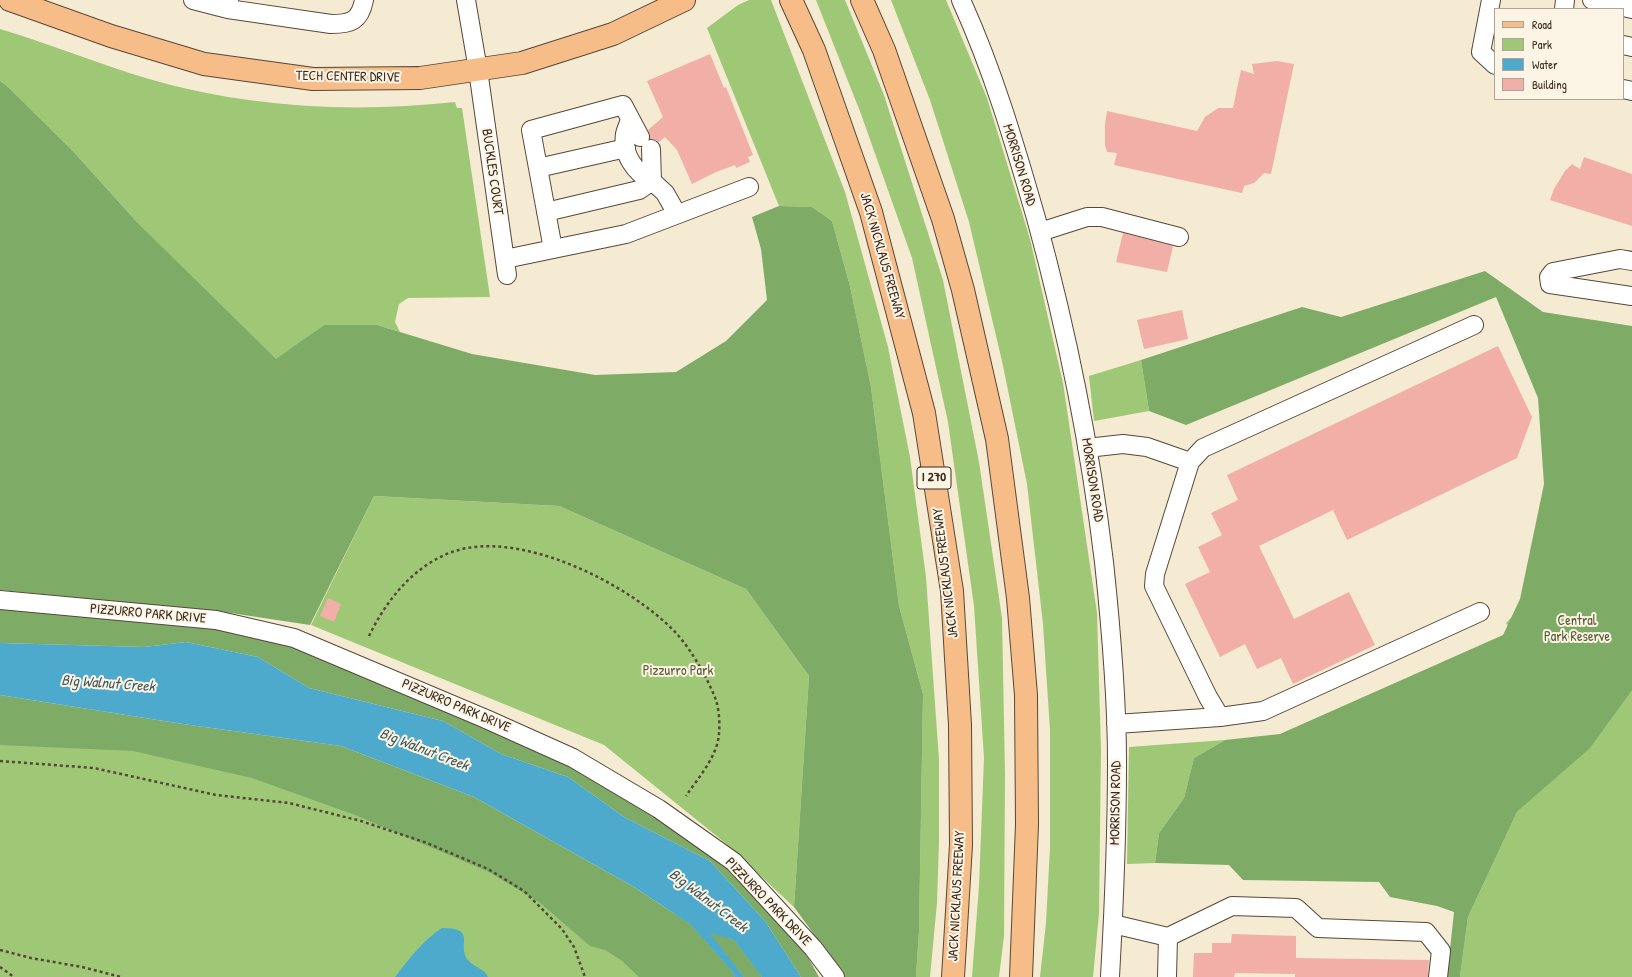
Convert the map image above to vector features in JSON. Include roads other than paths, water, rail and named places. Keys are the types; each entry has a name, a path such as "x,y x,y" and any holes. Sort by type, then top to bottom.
{"main road":[{"name":"TECH CENTER DRIVE","path":"10,0 110,36 204,64 313,79 420,78 522,63 613,34 684,0"},
{"name":"JACK NICKLAUS FREEWAY","path":"790,0 814,50 872,212 924,413 952,591 960,725 961,844 953,977"},
{"path":"862,0 884,50 943,219 963,290 997,439 1018,598 1026,695 1027,824 1021,977"}],"street":[{"path":"193,0 229,4 331,24 346,24 352,21 361,11 364,0"},
{"name":"BUCKLES COURT","path":"466,0 478,70 506,267 554,248"},
{"name":"MORRISON ROAD","path":"961,0 994,86 1023,173 1040,232 1078,391 1097,507 1109,607 1117,760 1116,851 1110,977"},
{"path":"1592,0 1632,8"},
{"path":"1491,11 1481,52 1494,64"},
{"path":"652,181 646,143 630,119 623,105 531,130 554,248 626,234 749,187"},
{"path":"630,119 625,135 626,148 635,168 642,176 652,181 665,193 677,214"},
{"path":"538,168 626,148"},
{"path":"546,212 639,190 652,181"},
{"path":"1040,232 1087,217 1102,217 1179,238"},
{"path":"1632,261 1620,259 1553,272 1549,277 1550,284 1632,296"},
{"path":"1220,717 1208,697 1154,586 1155,574 1190,462 1203,448 1474,325"},
{"path":"1087,448 1123,444 1147,447 1190,462"},
{"name":"PIZZURRO PARK DRIVE","path":"0,600 216,620 294,638 493,722 579,762 659,809 734,862 813,948 834,977"},
{"path":"1116,724 1220,717 1263,711 1480,612"},
{"path":"1113,924 1168,938 1232,906 1296,908 1318,928 1426,932 1441,951 1438,977"},
{"path":"1167,977 1168,938"}],"water":[{"name":"Big Walnut Creek","path":"186,642 258,657 309,688 443,721 501,754 568,777 624,817 710,861 765,921 801,977 762,977 734,940 710,933 744,977 735,977 731,970 690,924 634,887 474,797 341,746 183,724 0,695 0,643 144,647"},
{"path":"442,928 460,931 463,934 465,955 471,963 487,974 488,977 395,977 422,944"}],"park label":[{"name":"Central Park Reserve","path":"1577,630"},
{"name":"Pizzurro Park","path":"678,671"}]}
